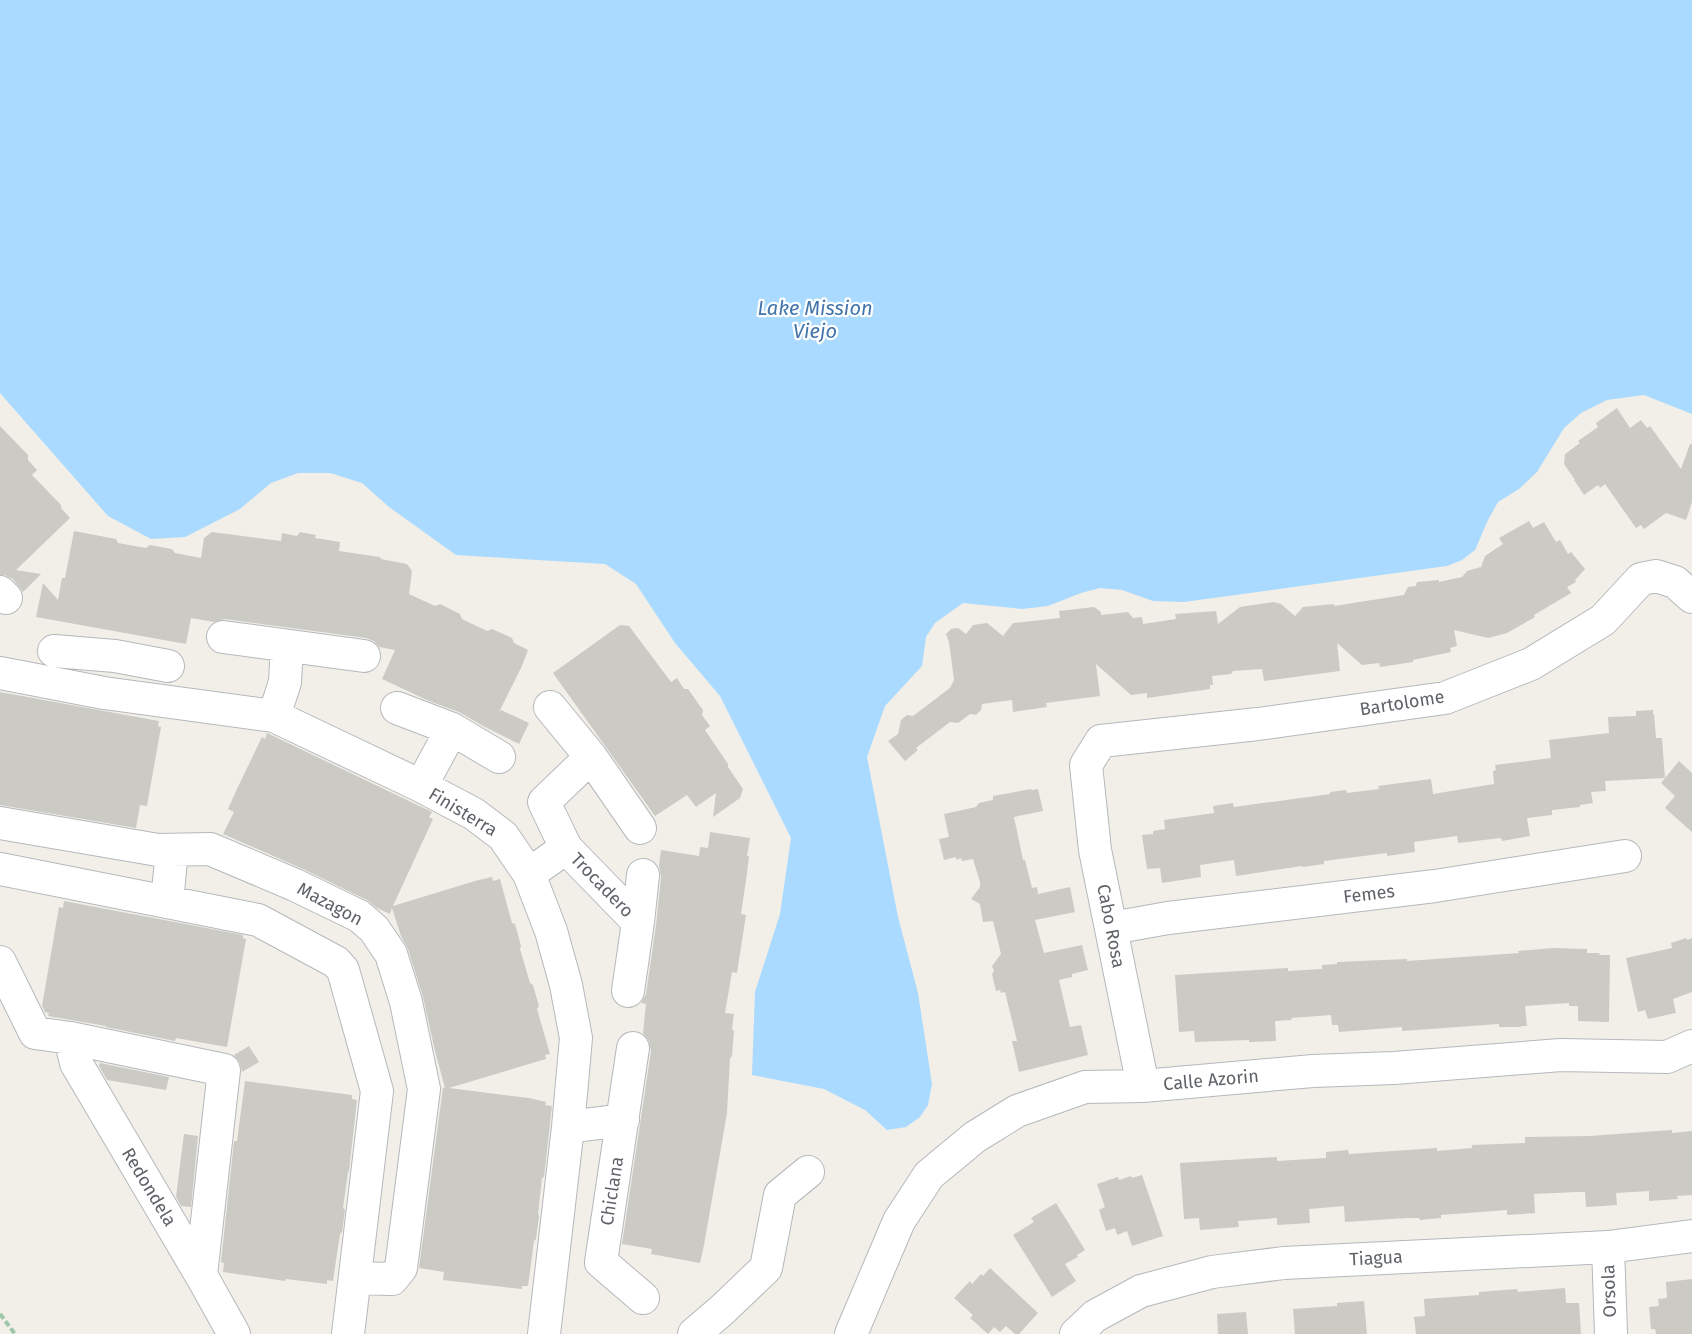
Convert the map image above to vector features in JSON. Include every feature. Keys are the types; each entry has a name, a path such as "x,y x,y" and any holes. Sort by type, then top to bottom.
{"street":[{"name":"Bartolome","path":"1086,765 1101,741 1246,725 1445,698 1531,664 1603,620 1641,579 1656,576 1676,582 1691,595"},
{"path":"223,637 364,656"},
{"path":"274,716 285,682 287,646"},
{"path":"54,651 115,656 168,666"},
{"path":"104,693 115,656"},
{"name":"Finisterra","path":"0,673 104,693 274,716 421,786 474,814 503,836 529,874 551,931 566,985 576,1038 544,1334"},
{"path":"550,706 591,757 640,828"},
{"path":"397,708 452,729 499,757"},
{"path":"421,786 452,729"},
{"name":"Trocadero","path":"591,757 544,802 566,848 638,922"},
{"name":"Cabo Rosa","path":"1086,765 1095,850 1143,1086"},
{"name":"Mazagon","path":"0,823 158,850 210,849 295,885 359,916 372,927 391,954 406,1002 424,1089 401,1268 392,1279 355,1278"},
{"name":"Trocadero","path":"529,874 566,848"},
{"path":"167,902 172,849"},
{"name":"Femes","path":"1112,928 1168,918 1435,886 1625,856"},
{"path":"0,869 258,920 336,962 343,970 377,1091 348,1334"},
{"name":"Trocadero","path":"628,991 643,874"},
{"path":"339,965 372,927"},
{"path":"0,962 35,1033 60,1036 224,1070 201,1275"},
{"name":"Redondela","path":"60,1036 234,1334"},
{"name":"Calle Azorin","path":"851,1334 899,1221 929,1175 975,1137 1017,1111 1085,1087 1143,1086 1313,1071 1394,1068 1561,1055 1667,1057 1692,1046"},
{"name":"Chiclana","path":"600,1262 633,1048"},
{"path":"377,1091 424,1089"},
{"path":"568,1127 623,1120"},
{"path":"694,1334 766,1269 780,1196 808,1172"},
{"name":"Tiagua","path":"1076,1334 1095,1316 1141,1291 1212,1272 1284,1263 1608,1247 1692,1236"},
{"name":"Orsola","path":"1608,1247 1611,1334"},
{"path":"552,1267 600,1262 643,1298"}],"path":[{"path":"0,1314 15,1334"}],"water":[{"name":"Lake Mission Viejo","path":"0,0 1692,0 1692,414 1644,395 1607,400 1581,413 1564,428 1537,472 1519,489 1498,502 1475,550 1462,560 1447,566 1184,602 1153,601 1122,590 1100,588 1048,606 1022,609 963,603 935,623 926,637 922,666 885,706 867,757 898,917 918,993 932,1084 928,1105 920,1117 906,1127 887,1130 865,1110 824,1089 752,1075 755,992 780,914 791,838 720,696 675,643 636,584 605,564 456,555 389,507 362,483 330,473 298,473 271,483 240,509 185,537 151,539 108,516 0,393"}],"building":[{"path":"1617,408 1630,428 1641,420 1647,428 1650,426 1681,469 1690,444 1692,444 1692,502 1686,520 1666,513 1644,529 1641,525 1636,528 1605,484 1600,488 1598,485 1584,495 1564,464 1565,454 1580,443 1578,441 1598,427 1596,423"},
{"path":"0,426 28,455 28,460 37,470 32,475 61,505 70,518 16,570 41,574 23,592 13,579 0,575"},
{"path":"1529,521 1533,528 1544,522 1556,542 1560,540 1568,554 1571,552 1585,569 1575,580 1576,582 1567,587 1571,593 1507,633 1488,638 1454,630 1457,646 1450,648 1451,652 1413,660 1413,662 1380,667 1379,663 1362,665 1337,643 1340,671 1264,681 1262,669 1233,671 1231,674 1212,676 1213,685 1210,685 1210,689 1147,698 1147,693 1131,695 1096,664 1100,696 1046,703 1047,707 1013,712 1012,700 982,704 981,710 976,715 970,714 958,723 950,722 916,748 918,750 905,761 888,741 898,734 901,720 907,715 913,716 950,688 954,680 946,634 951,629 958,628 966,634 973,625 987,623 1003,636 1013,623 1060,618 1059,611 1094,607 1101,612 1101,615 1128,612 1133,618 1142,617 1143,624 1176,619 1175,614 1216,611 1218,624 1240,607 1273,602 1281,604 1295,616 1303,607 1334,604 1334,606 1404,595 1408,587 1416,586 1417,582 1439,580 1439,582 1462,577 1467,571 1481,567 1485,556 1503,544 1499,538"},
{"path":"74,531 116,539 118,543 146,548 150,545 172,549 175,553 201,558 204,538 212,532 281,541 282,533 297,536 300,532 316,535 315,538 340,542 339,551 380,557 407,564 412,571 409,594 435,606 440,604 460,614 462,619 487,631 492,629 512,638 514,643 528,650 499,712 501,710 529,723 519,744 459,712 382,679 395,650 379,647 374,641 366,638 225,619 214,622 191,618 186,644 36,617 43,583 58,600 62,578 65,578"},
{"path":"620,625 629,626 671,682 677,678 684,689 688,689 703,710 702,715 710,726 705,730 743,789 740,798 713,817 716,793 696,807 687,795 655,816 553,673"},
{"path":"0,692 159,721 158,726 161,727 147,806 140,805 136,828 0,805"},
{"path":"1653,710 1656,738 1662,738 1665,778 1605,781 1606,791 1591,792 1593,803 1552,810 1552,815 1527,818 1530,836 1502,841 1501,838 1458,843 1457,836 1414,842 1415,852 1324,861 1324,864 1236,876 1234,860 1200,865 1201,877 1162,883 1160,868 1147,869 1142,835 1153,834 1153,831 1165,829 1164,820 1214,813 1213,806 1233,803 1234,807 1346,790 1347,793 1379,789 1378,786 1431,779 1433,794 1494,784 1495,765 1551,758 1549,740 1609,733 1608,717 1636,716 1636,711"},
{"path":"267,733 432,812 429,817 433,819 393,906 475,881 492,877 493,881 500,879 512,923 515,924 530,983 533,985 539,1006 537,1009 550,1054 545,1055 546,1059 449,1088 529,1098 546,1102 545,1105 552,1106 536,1239 528,1286 522,1286 522,1289 443,1280 444,1272 419,1268 443,1087 445,1088 423,997 392,908 390,914 367,900 303,869 223,834 234,812 228,809 262,737 265,739"},
{"path":"1679,761 1692,773 1692,832 1665,808 1675,796 1661,783"},
{"path":"1038,789 1043,811 1014,817 1023,860 1025,860 1032,888 1037,887 1038,894 1070,887 1075,912 1035,920 1044,953 1082,945 1088,970 1059,980 1070,1027 1081,1025 1088,1055 1019,1072 1012,1041 1017,1041 1005,992 996,991 992,974 994,971 992,966 1001,954 993,921 983,922 980,904 971,899 980,887 973,859 962,861 961,858 956,860 956,857 944,860 939,839 949,837 944,814 976,807 979,803 993,800 993,796"},
{"path":"710,832 750,838 741,914 746,915 737,973 732,972 725,1013 734,1014 727,1113 700,1263 651,1254 652,1249 622,1244 651,1051 649,1041 643,1033 646,1004 641,1003 646,994 656,925 661,850 699,856 700,847 708,848"},
{"path":"64,901 243,935 246,939 227,1047 176,1038 175,1041 48,1016 49,1013 45,1012 42,1006 59,907 63,908"},
{"path":"1686,938 1687,940 1692,938 1692,992 1673,999 1676,1013 1648,1019 1645,1010 1638,1012 1626,958 1672,948 1671,943"},
{"path":"1554,948 1587,949 1587,953 1610,955 1609,1022 1578,1021 1578,1006 1569,1006 1569,1003 1525,1006 1527,1026 1521,1027 1499,1027 1499,1024 1402,1031 1402,1027 1339,1032 1338,1025 1332,1025 1331,1015 1275,1021 1276,1041 1195,1042 1194,1031 1179,1032 1175,975 1288,968 1288,971 1322,969 1322,965 1337,964 1337,962 1407,959 1407,961 1519,953 1518,951"},
{"path":"249,1046 259,1062 242,1072 240,1063 234,1055"},
{"path":"100,1063 169,1077 166,1090 107,1080 99,1066"},
{"path":"245,1081 352,1095 352,1099 357,1100 342,1232 333,1281 327,1280 327,1284 286,1279 285,1281 223,1272 224,1263 221,1262 234,1141 237,1141"},
{"path":"1672,1130 1672,1133 1692,1131 1692,1195 1677,1196 1678,1199 1649,1201 1649,1191 1616,1193 1617,1205 1586,1207 1585,1192 1534,1194 1535,1213 1507,1215 1507,1210 1441,1215 1441,1218 1420,1220 1419,1218 1407,1218 1345,1222 1344,1206 1309,1209 1310,1223 1277,1225 1277,1218 1238,1221 1239,1227 1200,1230 1199,1218 1184,1219 1180,1163 1277,1157 1277,1161 1326,1158 1326,1152 1348,1150 1349,1154 1437,1148 1437,1151 1472,1148 1472,1145 1525,1143 1525,1137 1590,1136"},
{"path":"184,1134 198,1136 191,1207 181,1206 176,1197"},
{"path":"1142,1175 1163,1236 1132,1246 1127,1231 1117,1235 1115,1228 1106,1231 1099,1210 1105,1207 1097,1184 1118,1177 1119,1180"},
{"path":"1056,1203 1085,1250 1065,1264 1076,1281 1052,1297 1013,1235 1034,1222 1031,1218"},
{"path":"990,1268 1038,1313 1019,1334 1015,1334 1006,1326 1000,1332 994,1327 988,1334 970,1318 973,1315 954,1298 970,1281 972,1284"},
{"path":"1692,1279 1692,1334 1656,1334 1655,1329 1651,1329 1649,1307 1659,1306 1658,1299 1667,1298 1666,1282"},
{"path":"1565,1288 1566,1303 1579,1303 1581,1334 1416,1334 1414,1317 1425,1316 1424,1299 1479,1295 1479,1292 1517,1289 1518,1292"},
{"path":"1364,1301 1367,1334 1295,1334 1293,1309 1337,1306 1337,1303"},
{"path":"1246,1312 1248,1334 1218,1334 1217,1314"}]}
